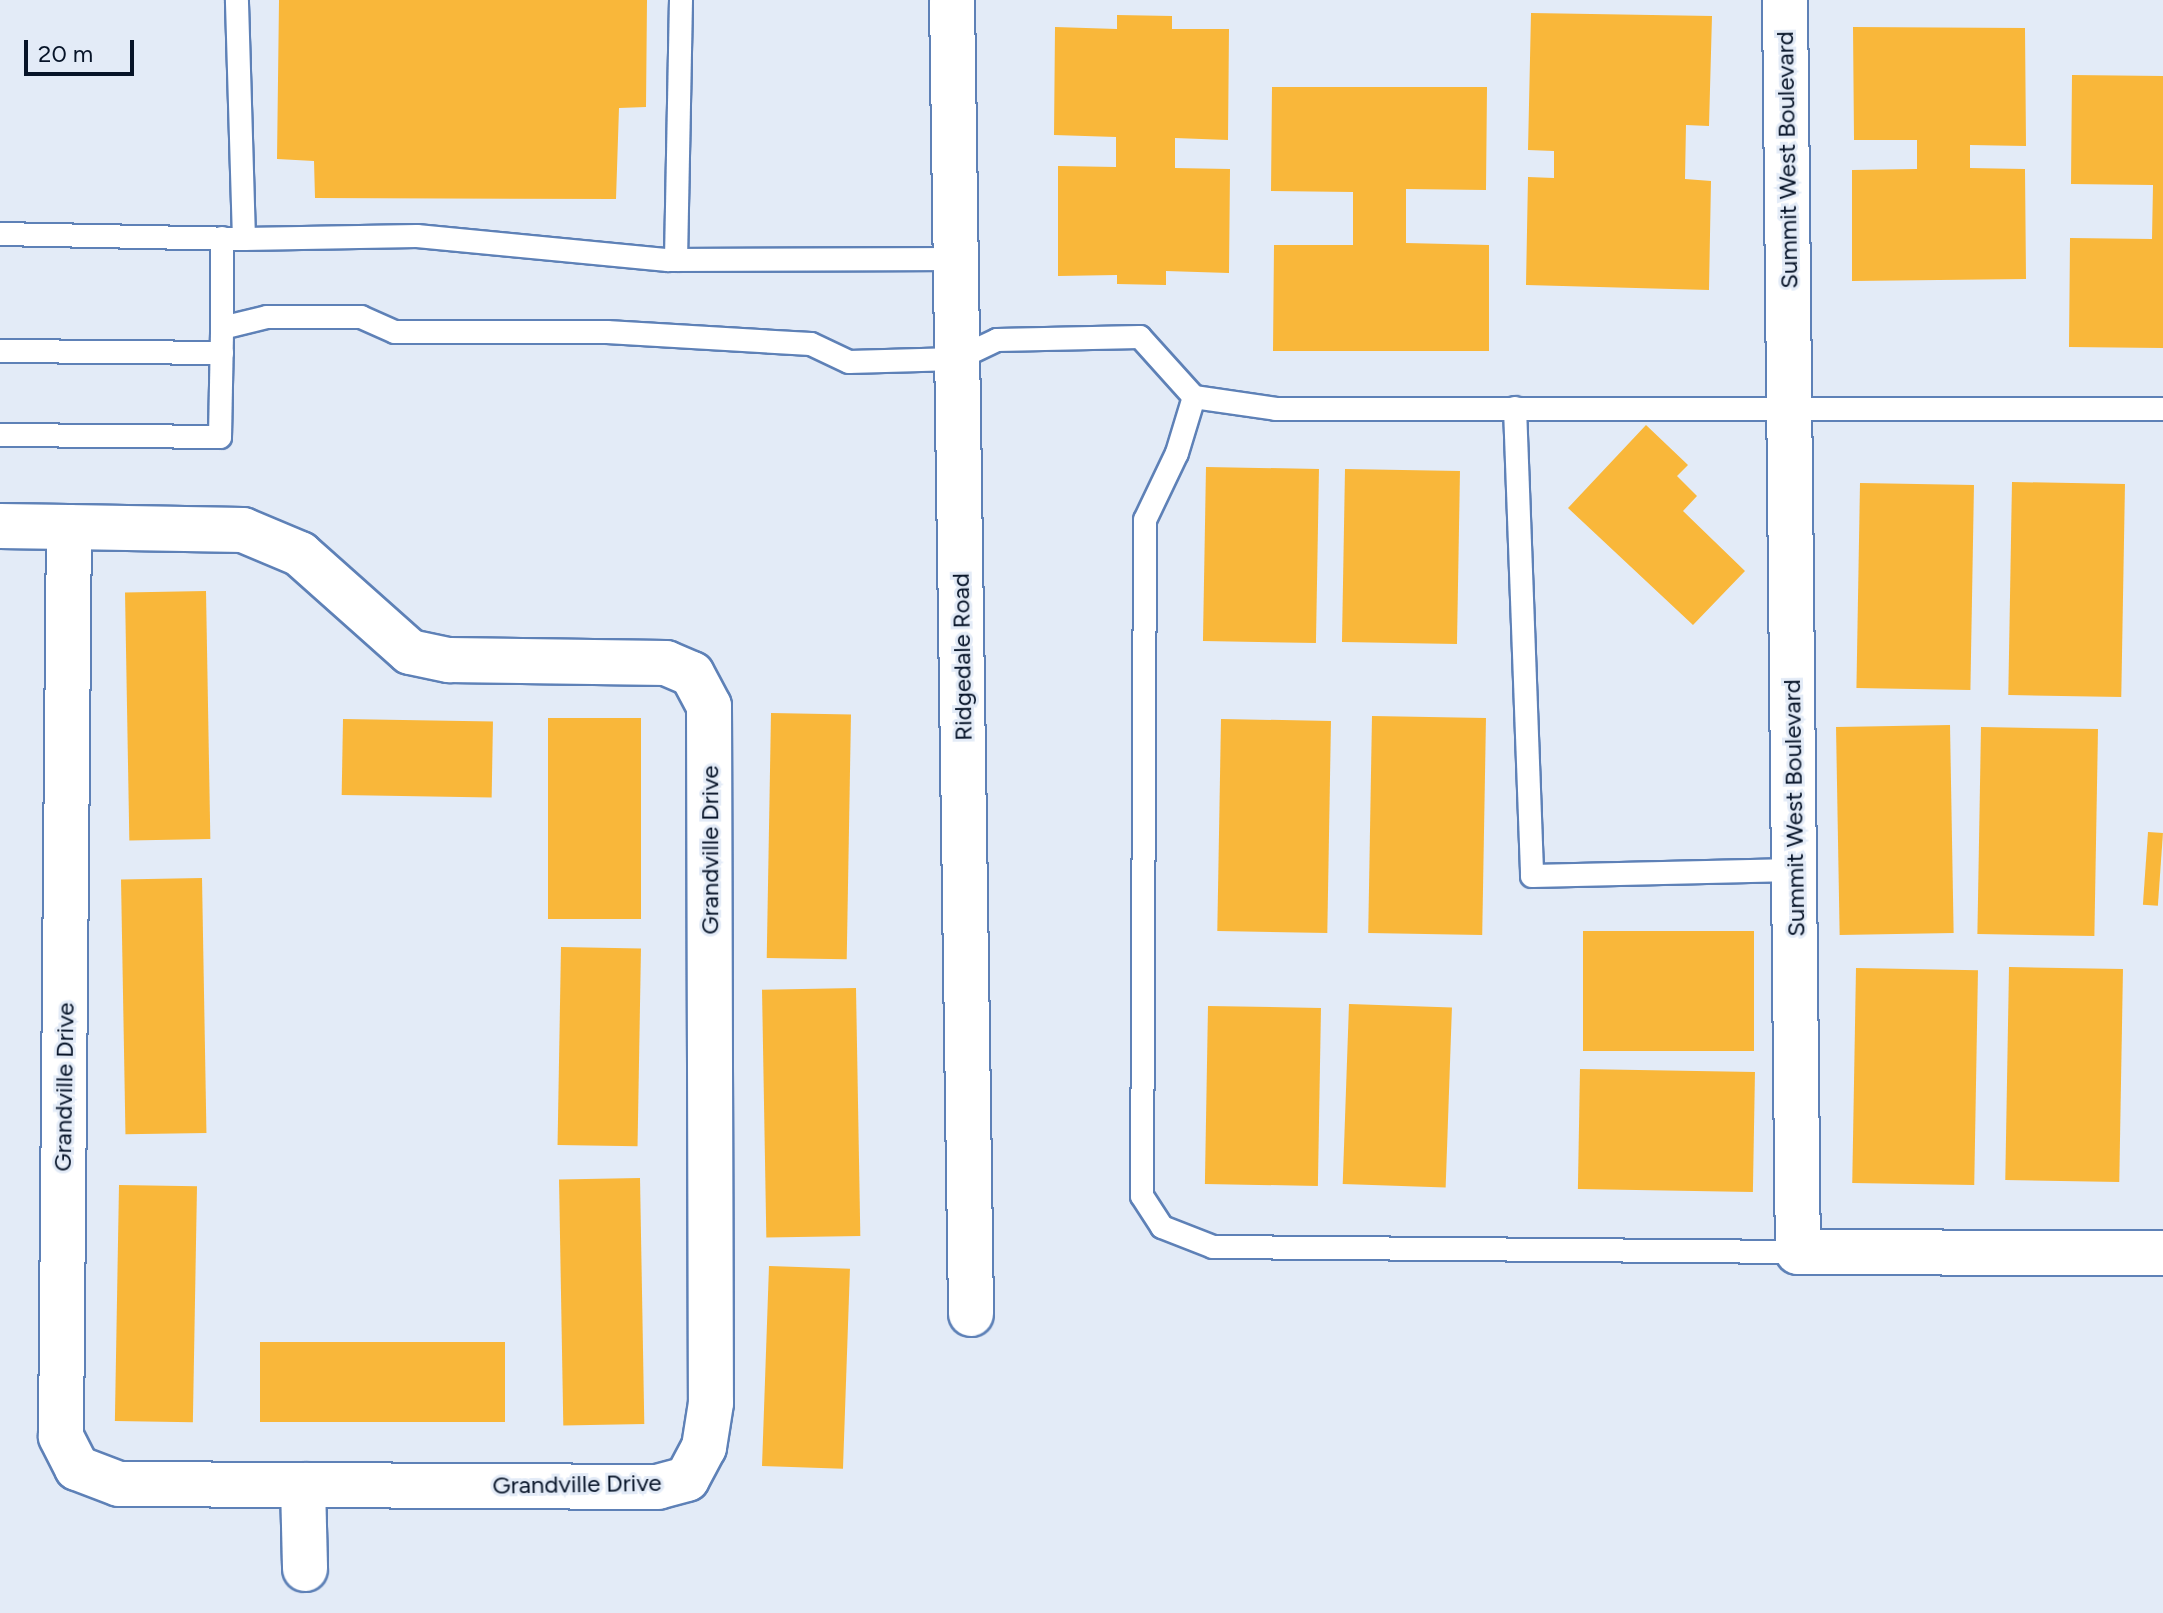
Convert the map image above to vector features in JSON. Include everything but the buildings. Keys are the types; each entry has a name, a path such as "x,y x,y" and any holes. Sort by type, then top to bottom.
{"street":[{"name":"Ridgedale Road","path":"952,0 971,1314"},
{"name":"Summit West Boulevard","path":"1785,0 1798,1252"},
{"name":"Grandville Drive","path":"0,526 69,527 243,530 300,554 410,652 449,660 666,663 692,674 709,706 711,1403 704,1447 687,1479 658,1487 119,1484 77,1468 61,1436 69,527"},
{"path":"1798,1252 2163,1253"},
{"path":"303,1485 305,1569"}],"lane":[{"path":"0,435 220,437 222,328 233,238 237,0"},
{"path":"676,260 681,0"},
{"path":"0,234 233,238 417,236 676,260 956,259"},
{"path":"222,328 267,317 361,317 395,332 607,332 811,344 849,362 957,359 997,340 1140,337 1194,397 1276,409 2163,409"},
{"path":"0,351 222,353"},
{"path":"1194,397 1177,453 1145,520 1142,1196 1162,1227 1213,1247 1798,1252"},
{"path":"1515,408 1532,876 1794,870"}]}
